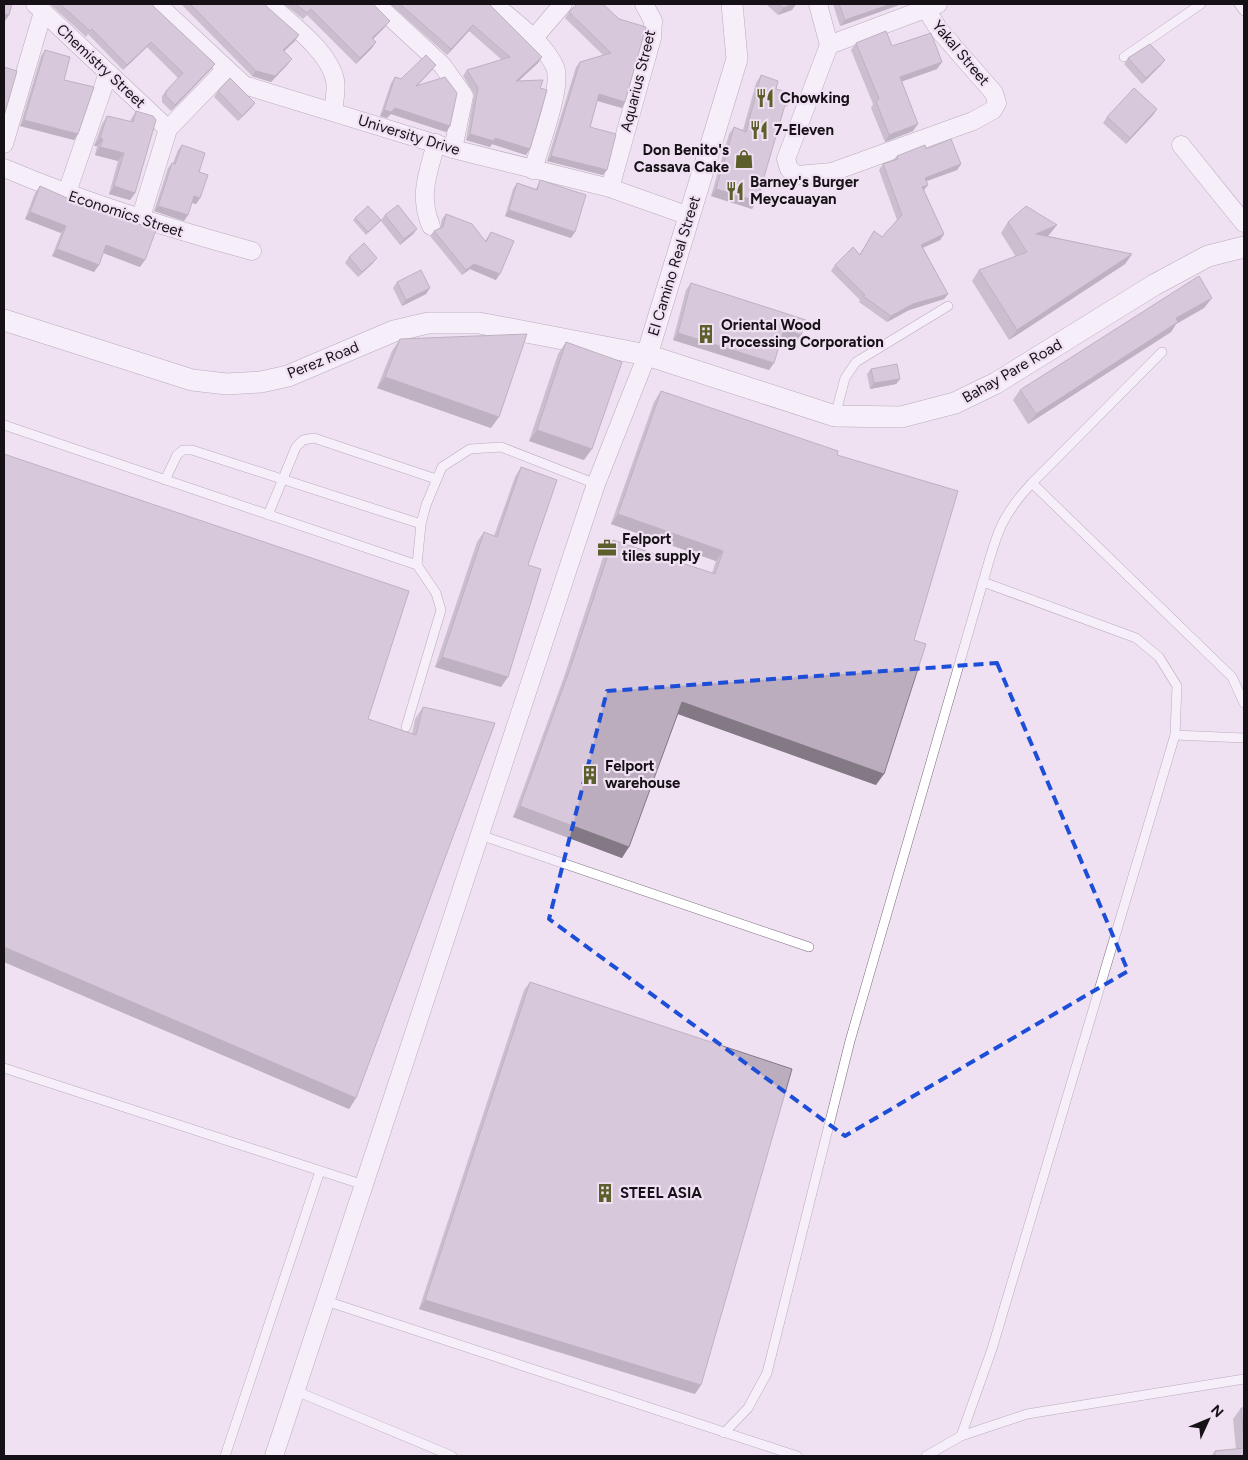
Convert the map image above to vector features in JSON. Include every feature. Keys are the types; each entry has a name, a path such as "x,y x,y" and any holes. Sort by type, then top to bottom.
{"street":[{"name":"University Drive","path":"157,4 244,85 453,149 610,188 689,216"},
{"path":"269,4 321,52 336,81 333,111"},
{"path":"376,4 442,66 464,96 453,149"},
{"path":"494,4 546,52 555,68 558,85 533,170"},
{"path":"533,39 563,4"},
{"name":"Aquarius Street","path":"610,188 652,38 653,20 644,4"},
{"name":"El Camino Real Street","path":"647,355 737,59 732,4"},
{"path":"818,4 830,45 929,5"},
{"name":"Yakal Street","path":"830,45 786,159 789,169 797,174 832,172 974,121 993,110 997,103 994,93 939,30 929,5"},
{"path":"4,144 39,8"},
{"name":"Chemistry Street","path":"39,8 168,129"},
{"path":"140,220 168,129 226,68"},
{"path":"66,195 108,73"},
{"path":"431,226 424,209 423,192 436,144"},
{"path":"1181,145 1244,223"},
{"name":"Economics Street","path":"4,168 66,195 140,220 252,251"},
{"name":"Bahay Pare Road","path":"647,355 835,416 901,417 955,403 996,383 1154,285 1208,256 1244,247"},
{"name":"Perez Road","path":"4,320 192,380 227,384 261,382 288,376 394,332 428,323 479,323 647,355"},
{"path":"274,1456 596,484 647,355"}],"lane":[{"path":"1124,57 1200,4"},
{"path":"1239,4 1244,11"},
{"path":"835,416 845,378 856,362 948,306"},
{"path":"724,1433 748,1408 767,1373 850,1041 998,530 1012,505 1032,483 1162,352"},
{"path":"4,425 418,565"},
{"path":"268,515 296,447 303,440 314,438 436,478"},
{"path":"406,727 441,610 436,593 418,565 421,524 436,478 442,467 470,449 501,448 596,484"},
{"path":"165,480 177,455 183,450 192,450 421,524"},
{"path":"1032,483 1232,677 1244,703"},
{"path":"961,1436 992,1349 1175,735 1177,686 1159,657 1136,638 983,582"},
{"path":"1175,735 1244,738"},
{"path":"480,835 809,947"},
{"path":"4,1068 364,1185"},
{"path":"225,1456 320,1171"},
{"path":"326,1301 797,1456"},
{"path":"926,1456 961,1436 1026,1414 1244,1379"},
{"path":"296,1392 452,1456"}],"highlighted area":[{"path":"997,663 1128,971 845,1136 549,919 607,691"}],"building":[{"path":"4,4 12,4 9,15 4,14"},
{"path":"60,4 153,4 215,64 175,105 166,96 166,91 183,73 151,42 127,65 92,29 90,31"},
{"path":"190,4 265,4 299,35 283,50 292,59 275,76 256,71"},
{"path":"295,4 373,4 390,21 372,38 376,42 360,58 311,9 307,13"},
{"path":"400,4 490,4 542,57 516,81 543,80 540,88 547,90 530,149 495,138 494,141 470,134 478,88 467,70 510,57 473,25 451,49"},
{"path":"577,4 603,4 619,19 646,27 625,102 599,94 590,127 616,134 607,170 551,156 580,62 611,53 569,12"},
{"path":"778,4 794,4 783,8"},
{"path":"839,4 891,4 845,20"},
{"path":"886,31 892,46 931,33 942,62 900,77 918,124 889,135 876,101 879,99 856,43"},
{"path":"1150,44 1165,60 1146,78 1128,58"},
{"path":"45,50 70,57 64,80 94,87 78,134 24,120"},
{"path":"426,55 436,65 416,86 445,77 457,93 450,126 395,108 391,112 384,110 395,77 401,79"},
{"path":"4,67 17,71 4,116"},
{"path":"761,75 778,81 776,89 791,93 787,106 785,105 757,201 716,189 734,127 746,132"},
{"path":"230,78 255,103 242,116 218,91"},
{"path":"1134,88 1157,109 1130,138 1107,117"},
{"path":"136,111 153,116 156,120 135,193 114,186 124,153 100,147 103,139 100,138 107,116 133,122"},
{"path":"951,139 961,164 925,178 928,185 922,187 944,234 921,245 948,294 913,304 891,316 863,296 865,295 835,265 853,247 860,255 874,231 882,237 902,215 883,164 898,159 897,156 925,145 926,149"},
{"path":"182,145 205,153 199,172 208,175 200,198 194,196 188,215 158,206 172,163 175,164"},
{"path":"540,180 586,195 575,232 509,210 517,183 537,190"},
{"path":"40,186 67,198 156,230 145,260 106,245 99,265 57,249 66,226 30,212"},
{"path":"398,205 417,229 404,239 385,215"},
{"path":"368,206 381,220 368,232 355,218"},
{"path":"1026,206 1057,225 1036,234 1132,254 1017,330 979,270 1027,252 1008,222"},
{"path":"446,214 472,224 486,242 491,232 514,241 500,274 474,264 466,270 434,231 443,227"},
{"path":"364,243 377,258 362,272 349,257"},
{"path":"421,270 430,288 406,300 397,282"},
{"path":"1199,276 1212,298 1176,318 1178,322 1036,414 1020,390"},
{"path":"691,283 806,320 801,335 784,329 774,363 678,333"},
{"path":"527,334 499,417 385,377 400,339"},
{"path":"566,342 622,362 592,449 537,430"},
{"path":"897,364 900,379 874,383 871,369"},
{"path":"661,391 838,451 837,455 958,491 914,640 926,644 884,774 682,702 629,847 520,806 571,666 613,540 715,574 723,551 618,514"},
{"path":"4,454 409,591 368,719 416,735 423,707 495,723 356,1098 4,947"},
{"path":"521,467 557,480 528,565 541,569 508,677 442,657 484,532 497,537"},
{"name":"STEEL ASIA","path":"530,982 792,1069 701,1385 425,1300"},
{"path":"1241,1408 1244,1408 1244,1440"},
{"path":"1244,1448 1244,1456 1215,1456 1215,1451"}],"place":[{"name":"Chowking","path":"765,98"},
{"name":"7-Eleven","path":"759,130"},
{"name":"Don Benito's Cassava Cake","path":"744,159"},
{"name":"Barney's Burger Meycauayan","path":"735,191"},
{"name":"Oriental Wood Processing Corporation","path":"706,334"},
{"name":"Felport tiles supply","path":"607,548"},
{"name":"Felport warehouse","path":"590,775"},
{"name":"STEEL ASIA","path":"605,1193"}]}
